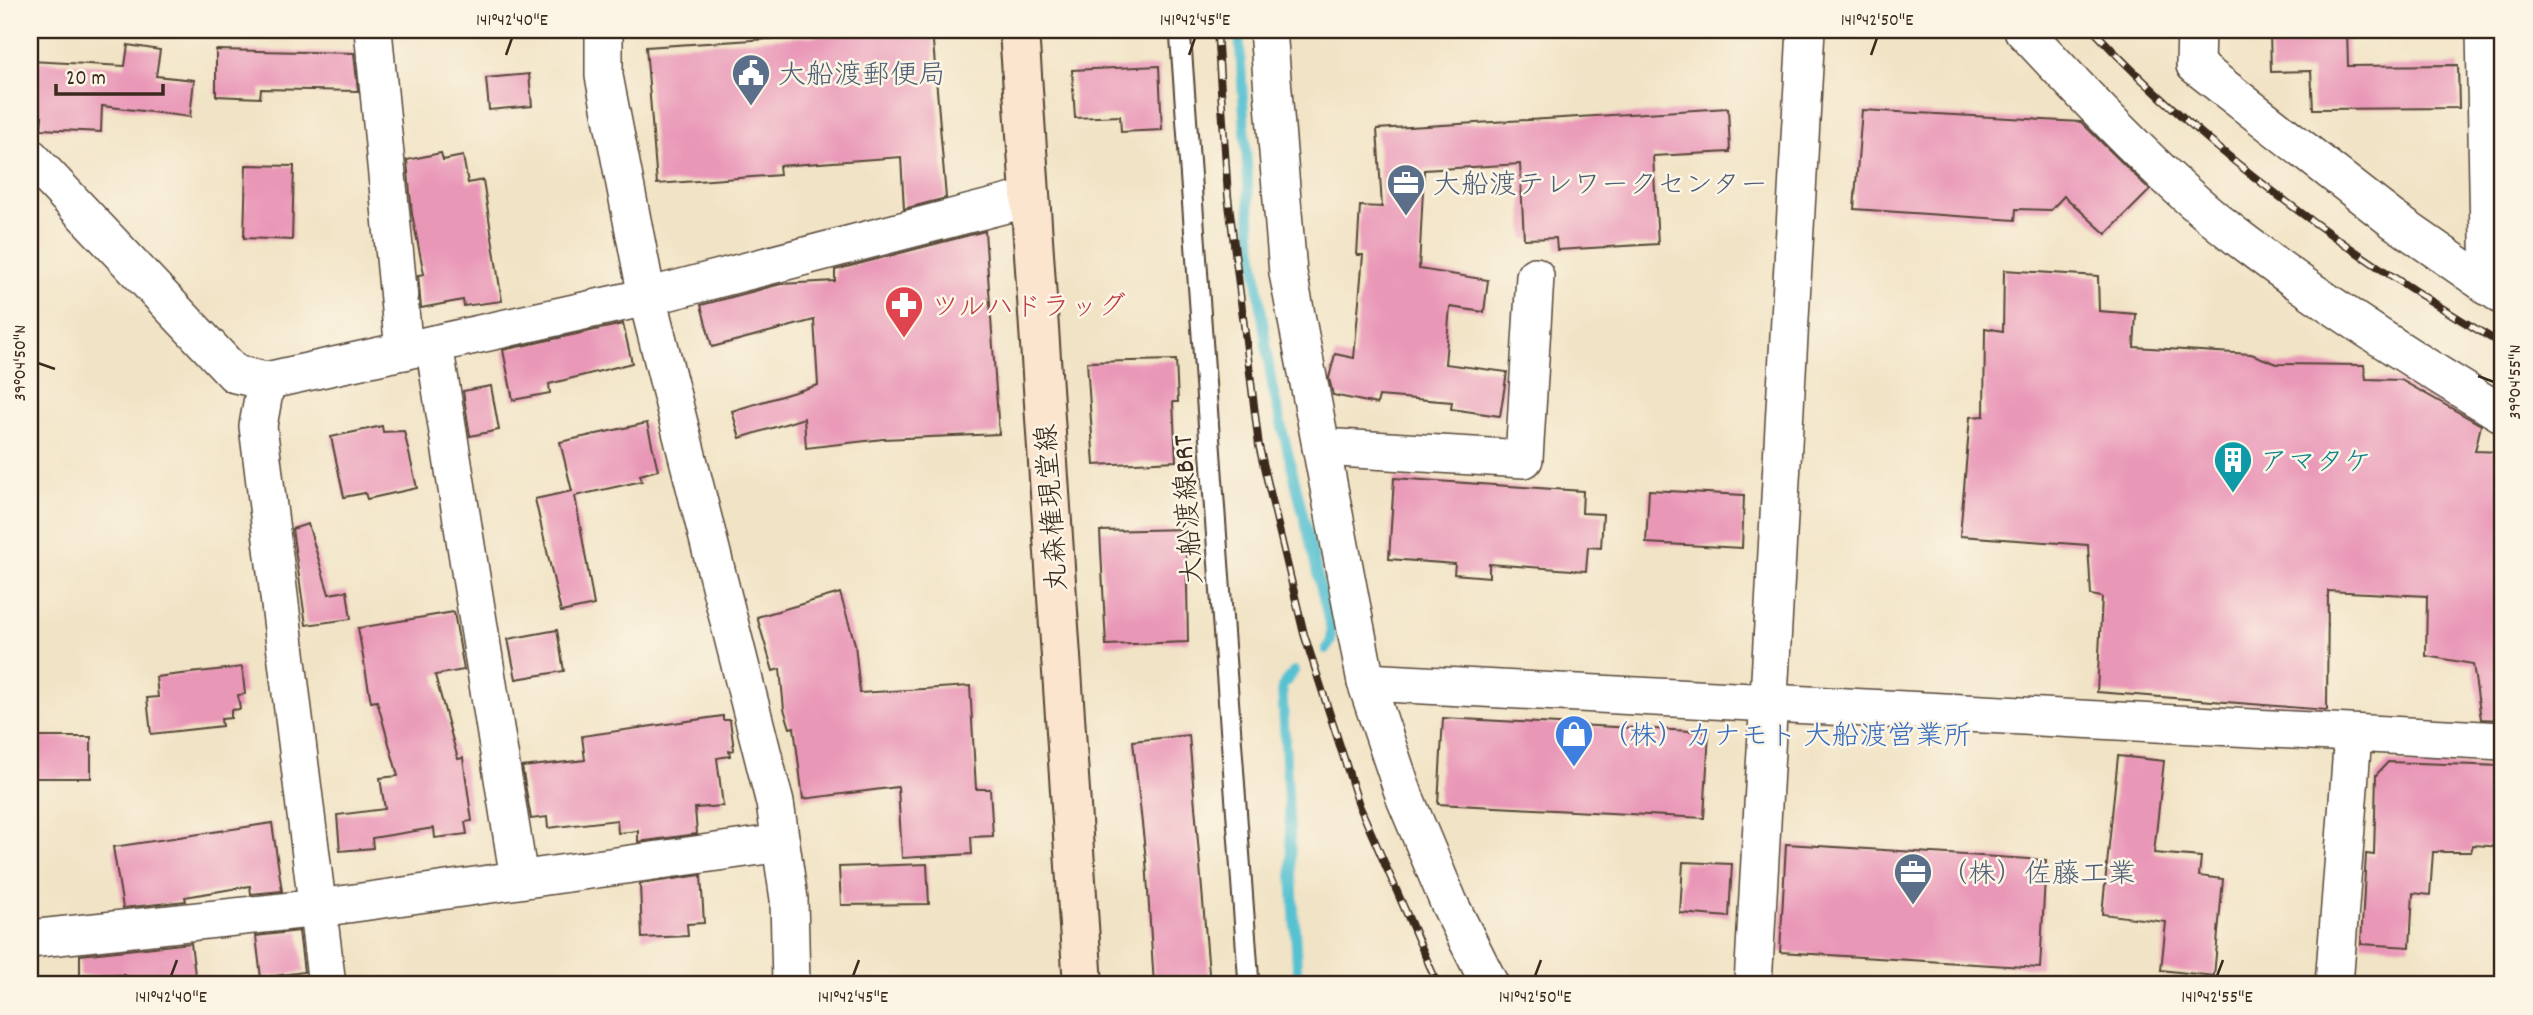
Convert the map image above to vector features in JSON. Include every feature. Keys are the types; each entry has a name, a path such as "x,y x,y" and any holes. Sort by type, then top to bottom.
{"main road":[{"name":"丸森権現堂線","path":"1018,30 1083,985"}],"street":[{"path":"373,30 419,347 519,879"},
{"path":"604,30 604,76 647,298 775,803 789,899 791,985"},
{"path":"1268,30 1288,273 1366,682 1405,798 1449,903 1490,985"},
{"path":"1753,985 1807,30"},
{"path":"2023,30 2125,138 2240,240 2431,371 2503,414"},
{"path":"2196,30 2195,65 2392,219 2496,292"},
{"path":"2485,30 2496,292"},
{"path":"30,157 235,374 266,381 647,298 1029,198"},
{"path":"1321,447 1524,459 1535,276"},
{"path":"266,381 258,426 327,985"},
{"path":"1366,682 2503,741"},
{"path":"2334,985 2353,735"},
{"path":"30,939 319,908 781,843"}],"lane":[{"name":"大船渡線BRT","path":"1180,30 1249,985"}],"building":[{"path":"932,30 946,198 904,209 901,157 779,166 780,175 657,184 646,47"},
{"path":"2270,30 2347,30 2348,66 2458,65 2459,108 2313,109 2311,71 2271,72"},
{"path":"128,45 160,50 156,76 194,80 190,117 102,106 101,132 41,129 42,116 34,116 35,94 30,94 30,61 125,66"},
{"path":"216,50 354,53 358,91 261,89 260,98 216,96"},
{"path":"1159,66 1162,130 1121,132 1120,116 1075,118 1072,70"},
{"path":"529,74 532,106 489,110 486,78"},
{"path":"1728,108 1730,152 1653,156 1658,244 1557,250 1556,238 1524,239 1520,164 1424,170 1419,269 1488,280 1484,312 1450,307 1445,364 1507,372 1500,416 1451,409 1452,402 1379,396 1377,404 1333,395 1329,378 1335,354 1354,358 1363,255 1357,255 1360,206 1382,207 1377,129"},
{"path":"1862,110 2081,122 2150,190 2106,234 2064,196 2051,210 2016,209 2015,220 1854,209"},
{"path":"441,153 443,160 463,156 468,183 483,180 502,301 464,306 463,300 421,308 418,275 424,274 412,214 407,160"},
{"path":"246,165 294,166 292,240 244,238"},
{"name":"ツルハドラッグ","path":"985,231 999,434 883,439 806,448 804,418 740,438 732,411 818,385 814,320 712,347 701,305 781,284 835,281 835,270"},
{"name":"アマタケ","path":"2004,270 2098,276 2099,311 2136,314 2134,347 2251,354 2277,364 2364,365 2366,379 2401,380 2481,425 2475,451 2503,452 2503,720 2481,719 2473,664 2426,656 2427,596 2328,591 2327,710 2097,692 2102,597 2091,595 2088,545 1960,536 1970,417 1984,416 1985,328 2003,331"},
{"path":"623,324 632,363 549,384 550,393 513,400 503,350"},
{"path":"1176,360 1178,402 1173,402 1176,461 1094,465 1087,362"},
{"path":"491,386 499,430 470,436 463,391"},
{"path":"647,423 658,470 640,475 642,481 575,496 594,605 561,612 535,499 572,491 560,442"},
{"path":"382,426 383,432 404,431 417,488 367,499 365,493 344,497 331,437"},
{"path":"1394,478 1583,491 1582,513 1603,514 1601,548 1588,547 1586,571 1489,564 1489,577 1454,574 1455,564 1389,559"},
{"path":"1649,490 1744,495 1742,548 1646,543"},
{"path":"308,524 329,594 347,591 351,619 306,625 292,529"},
{"path":"1186,529 1188,642 1106,645 1100,531"},
{"path":"840,593 855,644 860,693 970,686 976,789 990,789 993,836 971,837 972,854 902,858 898,787 803,799 794,727 790,728 784,709 780,669 773,671 757,617"},
{"path":"454,612 464,670 435,675 458,759 463,758 472,821 465,822 467,834 435,838 434,828 372,838 373,848 340,851 337,815 385,809 380,778 398,776 377,701 371,702 358,628"},
{"path":"557,630 564,671 516,679 508,639"},
{"path":"242,667 245,694 238,695 240,709 231,710 231,718 221,719 222,726 151,734 147,698 158,697 156,677"},
{"path":"723,716 723,720 730,720 734,750 729,751 730,756 717,758 723,806 695,808 697,834 638,842 638,831 618,833 617,820 548,828 547,817 531,819 522,767 585,760 582,736"},
{"name":"（株）カナモト 大船渡営業所","path":"1443,718 1709,732 1704,818 1438,804"},
{"path":"1189,735 1210,985 1154,985 1146,860 1133,741"},
{"path":"30,737 91,737 91,778 30,778"},
{"path":"2118,756 2164,761 2154,853 2201,857 2199,876 2223,879 2214,976 2161,970 2166,922 2102,914"},
{"path":"2388,762 2503,766 2503,847 2473,845 2471,852 2433,852 2430,895 2413,893 2410,947 2361,944 2366,854 2374,855 2376,775"},
{"path":"272,823 282,891 251,894 250,886 185,897 186,901 123,908 113,847"},
{"name":"（株）佐藤工業","path":"1786,844 2046,860 2040,968 1780,952"},
{"path":"1683,862 1732,864 1729,917 1680,913"},
{"path":"927,864 929,904 841,905 839,867"},
{"path":"701,875 704,923 687,924 688,936 642,938 640,884"},
{"path":"299,931 304,972 261,978 256,936"},
{"path":"191,943 196,982 125,985 124,975 80,976 80,955"}],"waterway":[{"path":"1239,30 1251,235 1272,386 1331,630 1331,641 1326,649"},
{"path":"1294,671 1282,687 1298,985"}],"railway":[{"path":"1217,30 1228,196 1259,446 1304,634 1359,805 1438,985"},
{"path":"2093,30 2186,120 2287,202 2393,277 2503,345"}],"place":[{"name":"大船渡郵便局","path":"751,107"},
{"name":"大船渡テレワークセンター","path":"1406,217"},
{"name":"ツルハドラッグ","path":"904,339"},
{"name":"アマタケ","path":"2233,494"},
{"name":"（株）カナモト 大船渡営業所","path":"1574,768"},
{"name":"（株）佐藤工業","path":"1913,906"}]}
